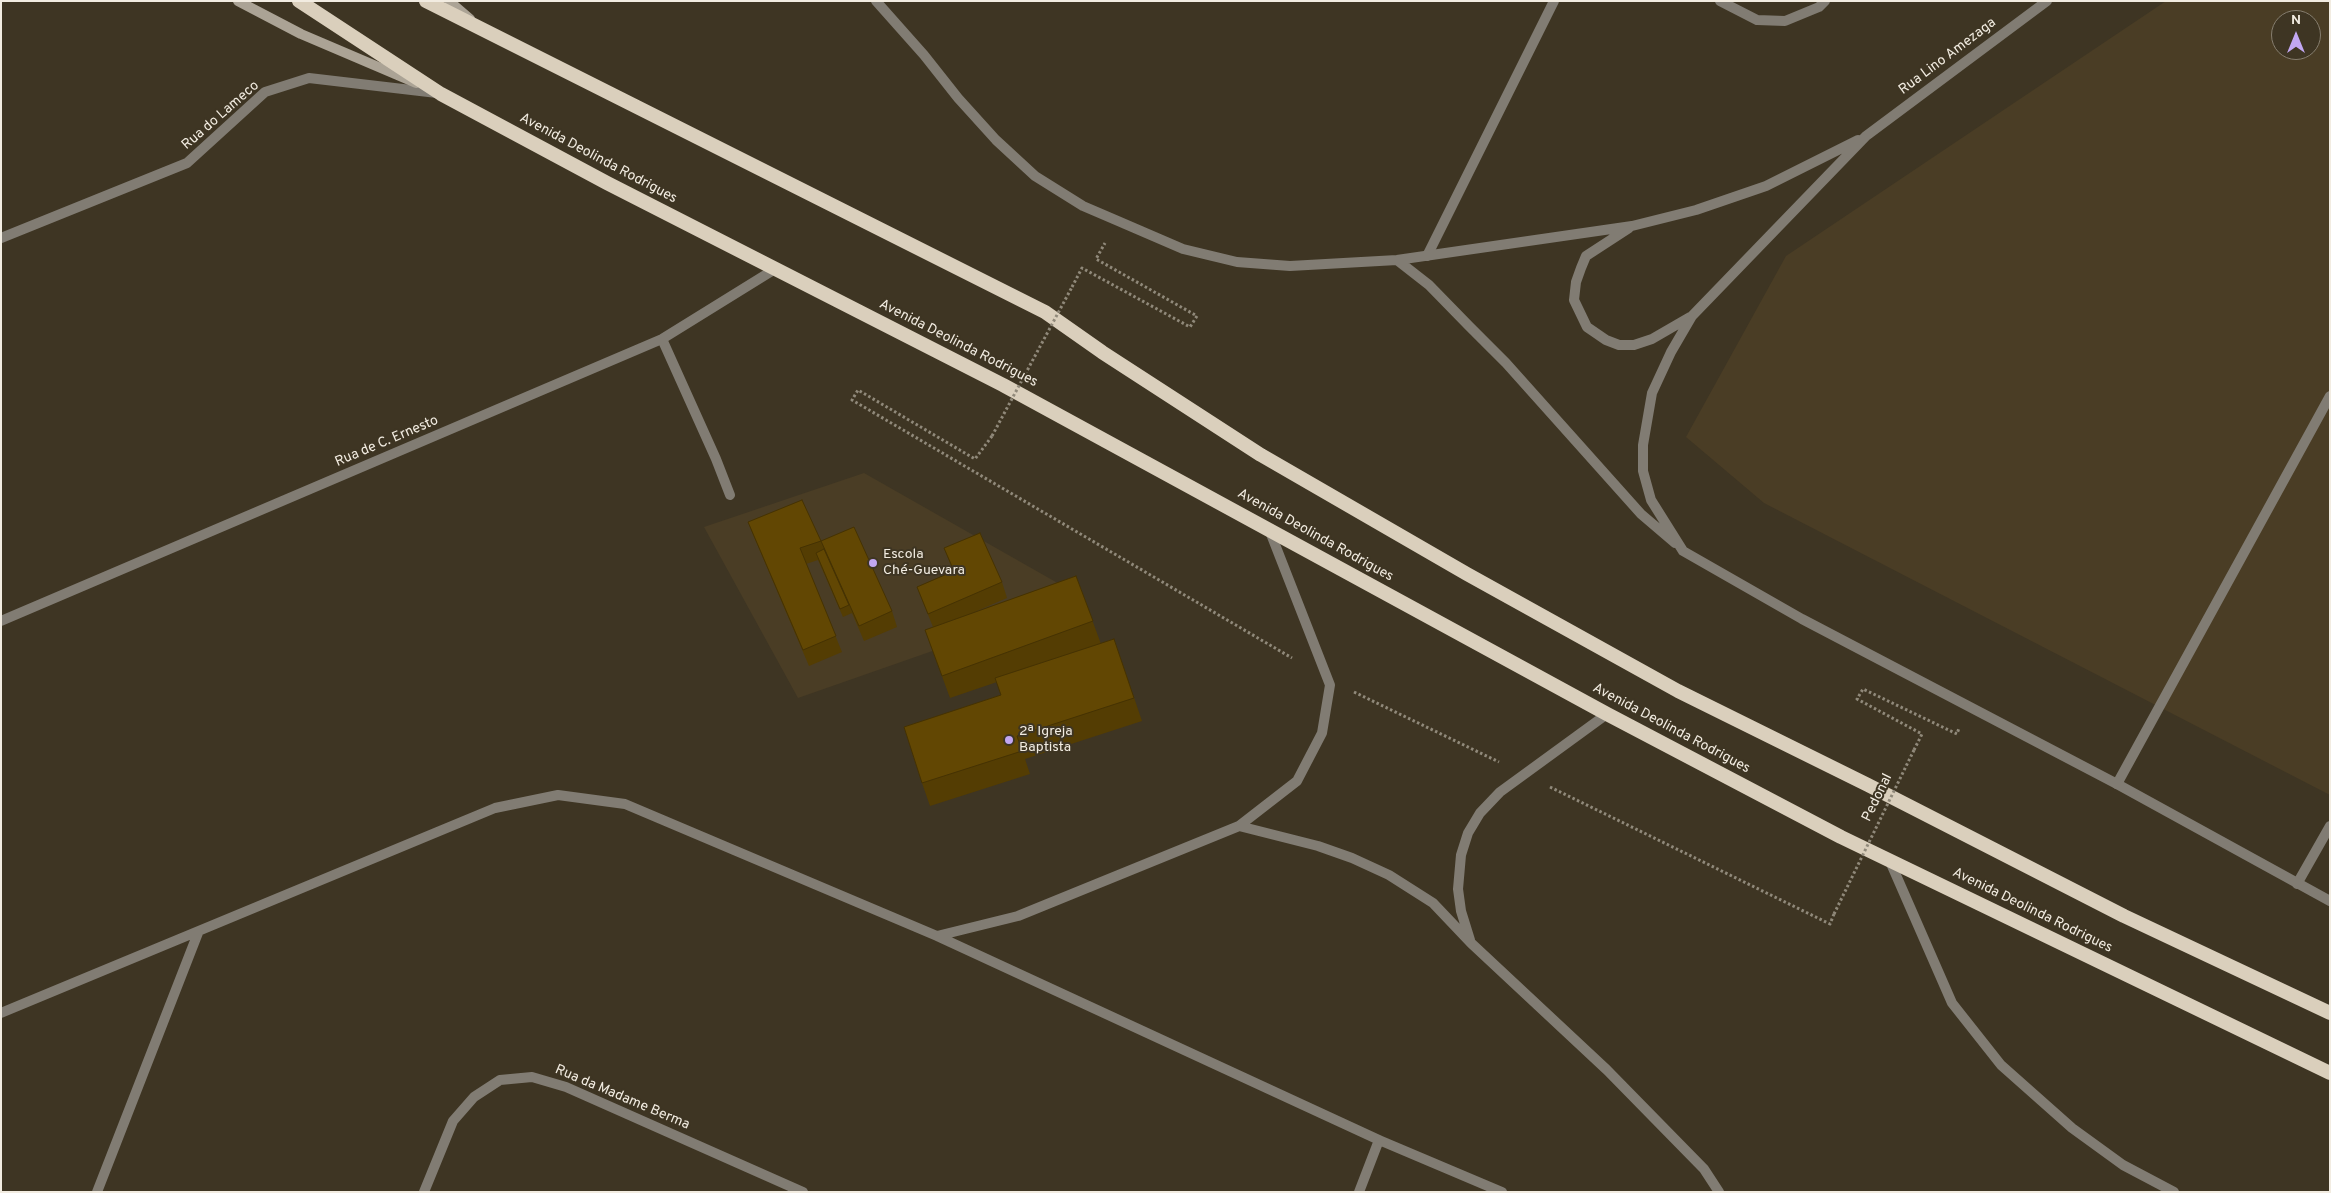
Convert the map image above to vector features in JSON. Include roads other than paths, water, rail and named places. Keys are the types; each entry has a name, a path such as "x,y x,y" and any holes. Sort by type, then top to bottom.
{"highway":[{"name":"Avenida Deolinda Rodrigues","path":"299,1 441,94 607,183 1003,385 1607,714 1832,832 2330,1073"},
{"path":"426,1 1046,312 1102,352 1261,455 1467,574 1678,691 1868,785 2124,916 2330,1013"}],"main road":[{"path":"238,1 301,34 441,94"},
{"path":"449,1 484,31"}],"street":[{"path":"876,1 996,140 1036,176 1083,206 1183,249 1237,262 1290,266 1397,260 1632,226 1696,210 1766,186 1866,136"},
{"path":"1427,256 1554,1"},
{"path":"1720,1 1757,20 1785,21 1819,7 1826,1"},
{"name":"Rua Lino Amezaga","path":"1866,136 2047,1"},
{"name":"Rua do Lameco","path":"1,238 186,163 265,92 309,78 441,94"},
{"path":"1683,551 1650,500 1643,471 1643,445 1652,394 1670,352 1692,316 1866,136"},
{"path":"1632,226 1586,256 1576,282 1574,300 1587,328 1606,340 1619,345 1634,345 1652,339 1692,316"},
{"path":"1397,260 1429,285 1506,363 1640,514 1683,551 1802,619 2117,784 2330,901"},
{"name":"Rua de C. Ernesto","path":"1,621 662,339 775,269"},
{"path":"662,339 716,459 730,495"},
{"path":"2117,784 2330,396"},
{"path":"937,936 1018,916 1239,826 1297,781 1322,734 1330,685 1269,529"},
{"path":"1471,943 1461,911 1458,889 1463,847 1468,833 1480,813 1500,792 1607,714"},
{"path":"1,1013 198,933 495,808 558,795 625,804 937,936 1379,1140 1502,1192"},
{"path":"1239,826 1318,846 1352,858 1389,875 1433,903 1471,943 1621,1084 1704,1169 1719,1192"},
{"path":"2297,884 2330,826"},
{"path":"1889,859 1952,1003 2001,1065 2072,1128 2116,1160 2174,1192"},
{"path":"97,1192 198,933"},
{"name":"Rua da Madame Berma","path":"424,1192 453,1121 474,1097 500,1080 532,1077 566,1087 803,1192"},
{"path":"1358,1192 1379,1140"}],"place":[{"name":"Escola Ché-Guevara","path":"873,563"},
{"name":"2ª Igreja Baptista","path":"1009,740"}]}
